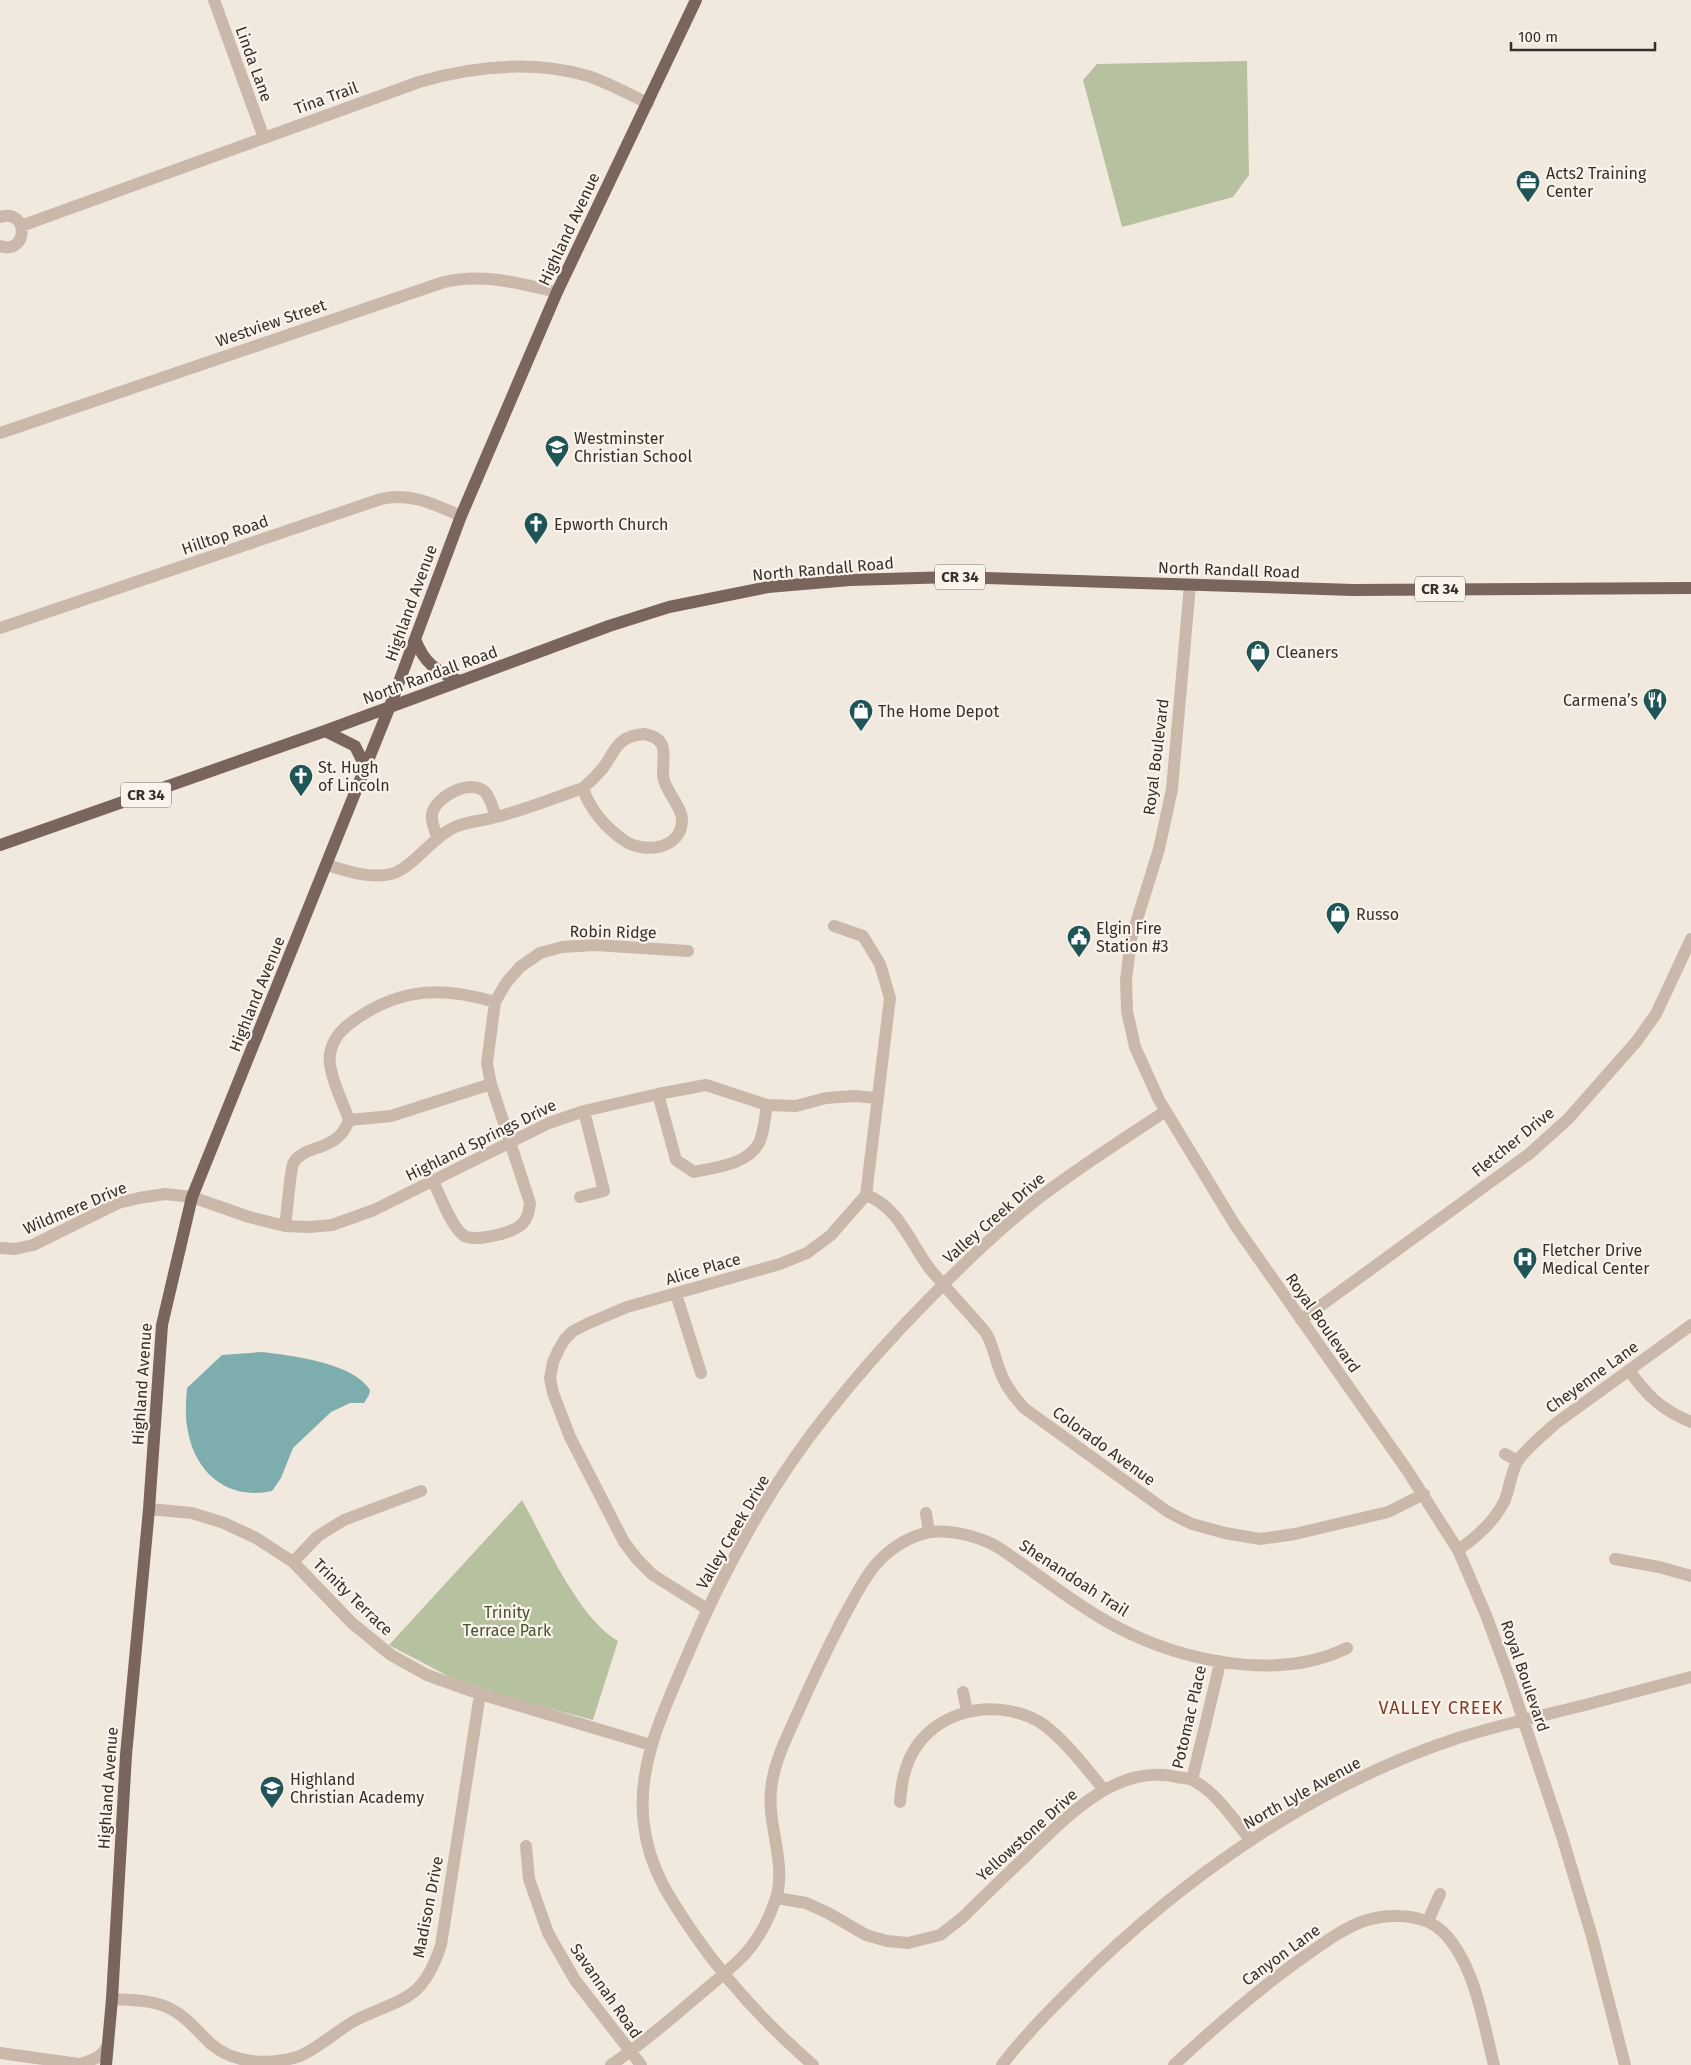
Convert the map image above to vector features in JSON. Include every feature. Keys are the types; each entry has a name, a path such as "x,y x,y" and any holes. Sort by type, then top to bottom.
{"main road":[{"name":"Highland Avenue","path":"106,2065 112,1999 126,1755 149,1509 162,1325 192,1197 366,768 460,516 557,292 696,0"},
{"name":"North Randall Road","path":"0,844 324,731 609,626 669,607 768,587 850,580 953,577 1353,590 1691,588"},
{"path":"415,639 421,654 441,673 459,681"},
{"path":"324,731 355,746 366,768"}],"street":[{"name":"Linda Lane","path":"214,0 264,138"},
{"name":"Tina Trail","path":"22,226 419,82 455,73 500,67 538,67 580,74 648,103"},
{"path":"0,217 12,216 22,226 18,242 9,247 0,246"},
{"name":"Westview Street","path":"0,434 444,282 469,278 492,278 557,292"},
{"name":"Hilltop Road","path":"1,625 381,499 394,496 418,499 460,516"},
{"name":"Royal Boulevard","path":"1190,585 1172,789 1159,849 1131,939 1126,980 1128,1018 1135,1047 1148,1078 1166,1111 1235,1225 1424,1494 1458,1550 1486,1615 1523,1719 1585,1912 1625,2065"},
{"path":"327,865 369,876 394,873 404,868 437,837 462,824 496,817 583,788 604,766 620,741 638,734 654,737 663,748 663,774 667,790 682,817 679,834 670,844 659,847 642,847 627,842 599,816 588,802 583,788"},
{"path":"437,837 432,816 436,804 444,796 465,788 476,787 485,792 496,817"},
{"path":"834,926 862,936 880,964 890,998 866,1195"},
{"name":"Fletcher Drive","path":"1301,1320 1530,1154 1568,1119 1636,1042 1651,1021 1691,940"},
{"name":"Robin Ridge","path":"433,1181 456,1227 463,1235 478,1239 516,1228 528,1214 530,1203 491,1084 486,1063 495,1002 506,983 520,967 540,953 562,947 595,945 688,951"},
{"path":"285,1226 294,1164 302,1156 339,1138 349,1120 331,1070 329,1056 333,1041 342,1029 387,1000 403,995 424,992 451,993 472,995 495,1002"},
{"path":"349,1120 391,1116 491,1084"},
{"name":"Highland Springs Drive","path":"192,1197 249,1217 285,1226 309,1227 332,1225 355,1218 549,1123 584,1111 706,1085 767,1105 796,1106 826,1098 855,1096 877,1098"},
{"path":"658,1094 676,1160 694,1172 742,1159 752,1153 760,1142 767,1105"},
{"path":"580,1197 604,1191 584,1111"},
{"name":"Valley Creek Drive","path":"812,2065 786,2042 723,1974 661,1884 651,1856 644,1826 642,1794 651,1745 707,1610 754,1523 788,1468 825,1415 890,1338 1006,1226 1039,1198 1090,1160 1166,1111"},
{"name":"Wildmere Drive","path":"0,1248 15,1249 33,1245 118,1204 133,1199 173,1194 192,1197"},
{"name":"Colorado Avenue","path":"866,1195 879,1200 894,1214 918,1252 986,1333 992,1343 1000,1372 1010,1392 1024,1408 1168,1512 1192,1524 1225,1533 1260,1539 1295,1534 1388,1512 1424,1494"},
{"name":"Alice Place","path":"707,1610 653,1575 624,1542 570,1436 550,1378 558,1348 573,1331 603,1316 627,1307 780,1264 807,1253 831,1235 866,1195"},
{"path":"676,1294 701,1373"},
{"name":"Cheyenne Lane","path":"1458,1550 1483,1531 1495,1517 1505,1500 1518,1460 1555,1424 1691,1325"},
{"path":"1629,1370 1645,1392 1658,1404 1672,1414 1691,1422"},
{"path":"1506,1454 1518,1460"},
{"path":"293,1562 318,1536 344,1520 421,1491"},
{"name":"Trinity Terrace","path":"149,1509 192,1512 224,1523 256,1538 293,1562 352,1623 391,1655 427,1675 480,1694 651,1745"},
{"path":"926,1513 929,1532"},
{"name":"Shenandoah Trail","path":"611,2065 665,2024 746,1954 758,1937 777,1898 778,1870 770,1805 774,1772 781,1752 825,1653 871,1570 894,1549 917,1535 929,1532 952,1533 990,1543 1103,1620 1169,1650 1198,1658 1252,1664 1286,1664 1316,1660 1347,1648"},
{"path":"1616,1558 1659,1566 1691,1576"},
{"name":"Potomac Place","path":"1192,1780 1219,1661"},
{"name":"North Lyle Avenue","path":"1002,2065 1046,2014 1108,1953 1193,1881 1251,1840 1312,1804 1368,1775 1421,1751 1456,1739 1523,1719 1586,1705 1691,1677"},
{"path":"963,1692 967,1711"},
{"name":"Madison Drive","path":"112,1999 136,2000 166,2007 180,2015 220,2050 243,2060 266,2063 287,2060 306,2053 356,2020 410,1996 420,1988 431,1972 441,1946 480,1694"},
{"path":"900,1802 906,1767 925,1737 952,1717 967,1711 981,1709 1011,1712 1038,1722 1052,1731 1104,1790"},
{"name":"Yellowstone Drive","path":"777,1898 806,1904 828,1913 866,1935 887,1941 908,1942 940,1935 962,1918 1072,1814 1104,1790 1122,1781 1142,1776 1167,1774 1192,1780 1208,1791 1222,1805 1251,1840"},
{"name":"Savannah Road","path":"526,1846 530,1879 537,1906 548,1933 575,1980 640,2065"},
{"path":"1440,1894 1428,1921 1442,1931 1452,1943 1468,1970 1485,2026 1494,2065"},
{"name":"Canyon Lane","path":"1174,2065 1214,2026 1257,1991 1346,1929 1380,1917 1414,1917 1428,1921"},
{"path":"0,2053 84,2064 99,2058 108,2045"}],"green space":[{"path":"1247,61 1249,175 1233,197 1122,227 1083,80 1097,64"},
{"name":"Trinity Terrace Park","path":"522,1500 552,1557 576,1597 603,1630 618,1641 593,1720 510,1698 450,1677 389,1645"}],"water":[{"path":"261,1352 304,1358 336,1367 362,1381 370,1390 364,1403 350,1403 331,1412 293,1448 281,1478 272,1491 255,1493 226,1487 204,1469 196,1457 190,1442 186,1421 186,1403 187,1388 222,1355"}],"place":[{"name":"Acts2 Training Center","path":"1528,203"},
{"name":"Westminster Christian School","path":"557,468"},
{"name":"Epworth Church","path":"536,545"},
{"name":"Cleaners","path":"1258,673"},
{"name":"Carmena’s","path":"1655,721"},
{"name":"The Home Depot","path":"861,732"},
{"name":"St. Hugh of Lincoln","path":"301,797"},
{"name":"Russo","path":"1338,935"},
{"name":"Elgin Fire Station #3","path":"1079,958"},
{"name":"Fletcher Drive Medical Center","path":"1525,1280"},
{"name":"Highland Christian Academy","path":"272,1809"}],"district":[{"name":"VALLEY CREEK","path":"1441,1708"}]}
